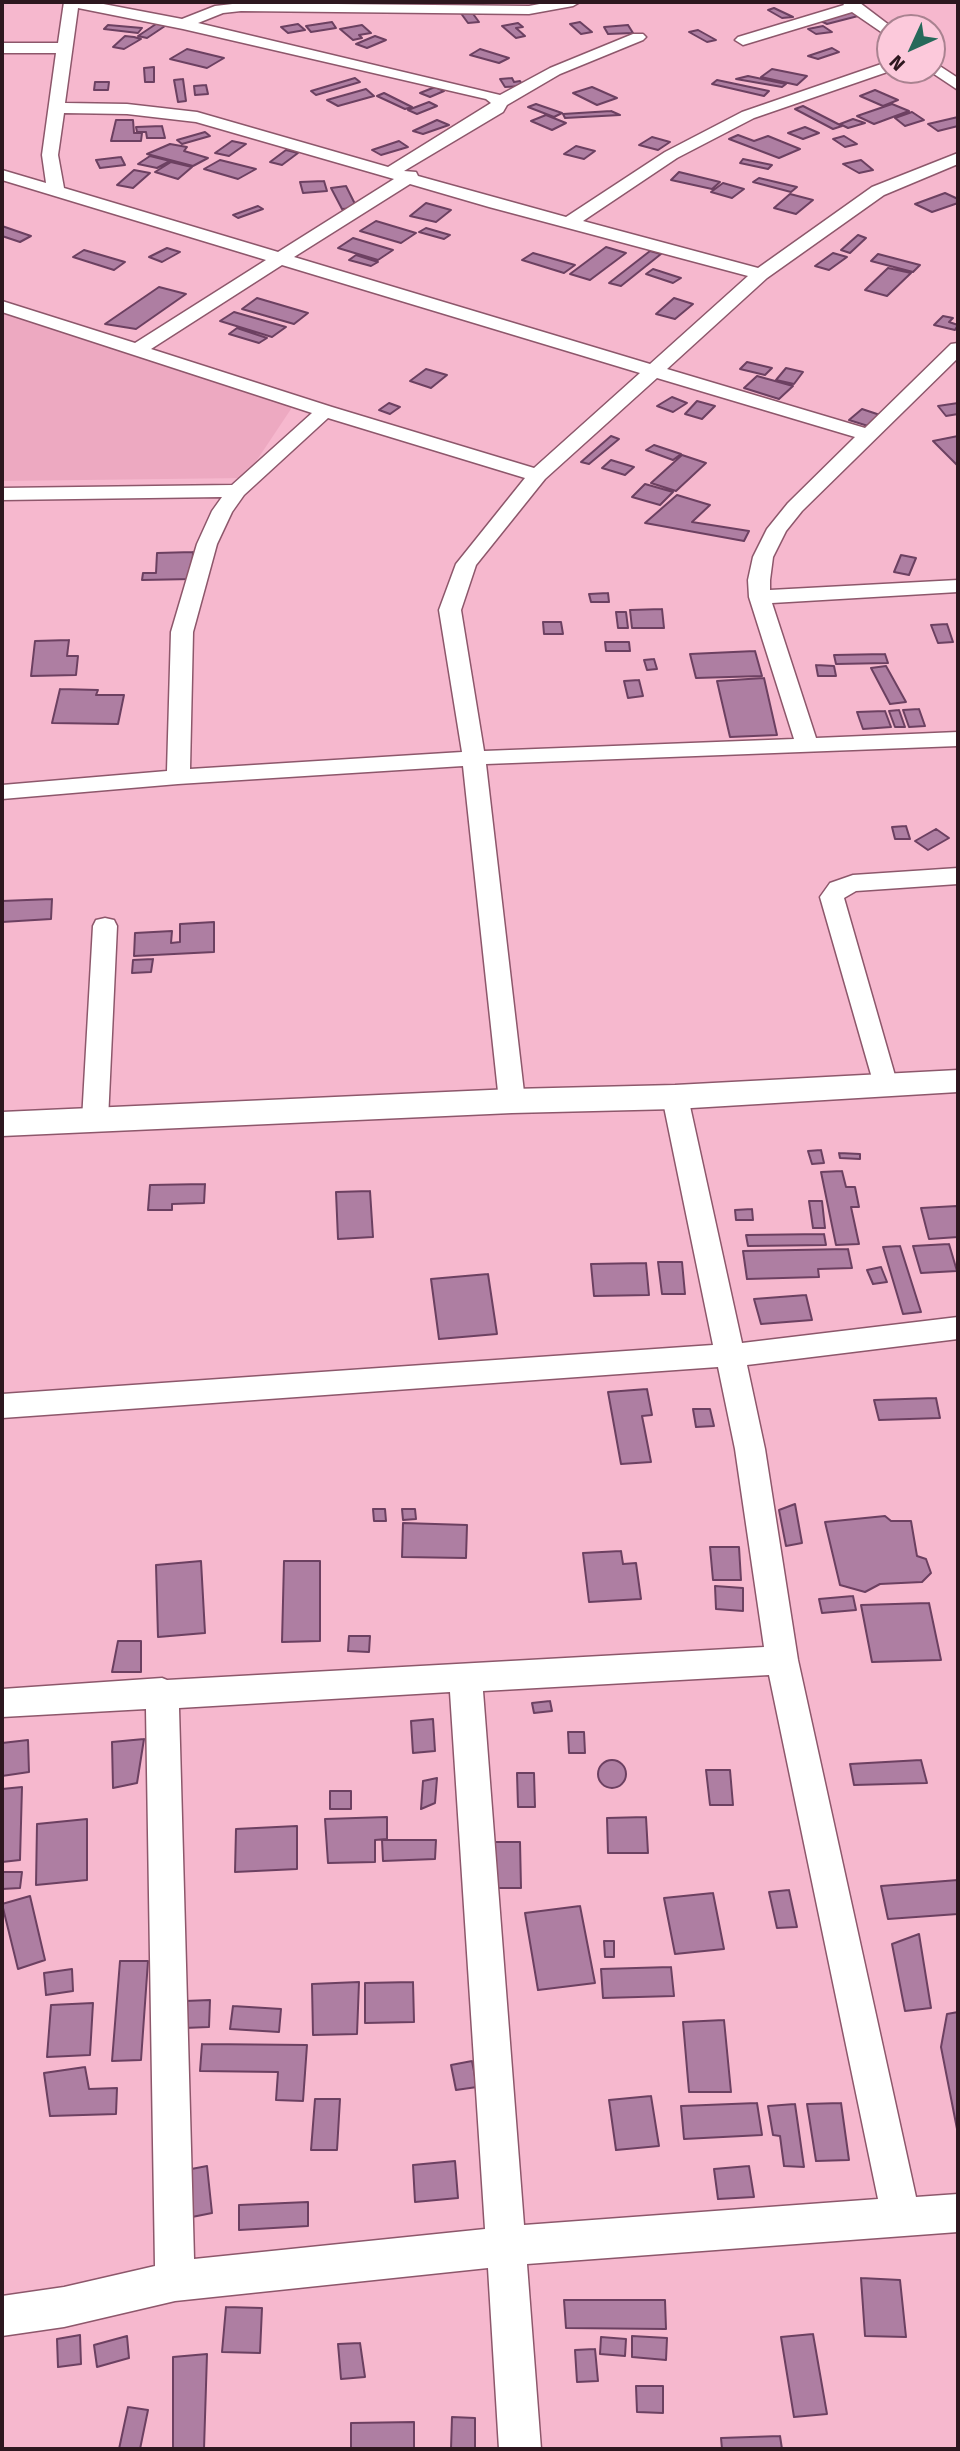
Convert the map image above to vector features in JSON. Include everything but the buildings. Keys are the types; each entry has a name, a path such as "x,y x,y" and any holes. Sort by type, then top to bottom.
{"street":[{"path":"56,192 44,156 57,108 71,2 183,24 491,96 500,102"},
{"path":"183,24 210,12 241,7 529,10 573,2"},
{"path":"743,40 852,4 876,22"},
{"path":"138,349 282,259 497,109 500,102 567,66 638,37"},
{"path":"2,48 65,48"},
{"path":"570,222 671,155 727,126 787,100 876,71"},
{"path":"57,108 127,109 184,114 402,174 495,203 761,274"},
{"path":"512,1101 474,758 450,610 466,564 538,475 761,274 878,191 958,158"},
{"path":"6,168 56,192 868,435"},
{"path":"2,306 325,411 538,475"},
{"path":"807,745 760,597 759,580 763,557 777,529 795,507 958,348"},
{"path":"178,777 183,632 192,590 207,544 222,510 237,491 325,411"},
{"path":"2,494 237,491"},
{"path":"760,597 958,586"},
{"path":"2,792 178,777 474,758 958,738"},
{"path":"885,1086 832,897 839,888 853,883 958,876"},
{"path":"95,1120 105,926"},
{"path":"2,1124 512,1101 674,1097 958,1081"},
{"path":"674,1097 732,1355 750,1449 782,1660 901,2218"},
{"path":"2,1406 732,1355 958,1328"},
{"path":"2,1703 162,1692 466,1679 782,1660"},
{"path":"466,1679 520,2449"},
{"path":"162,1692 175,2281"},
{"path":"2,2316 64,2307 175,2281 507,2246 958,2213"}],"shaded area":[{"path":"2,312 293,406 245,478 2,481"}]}
